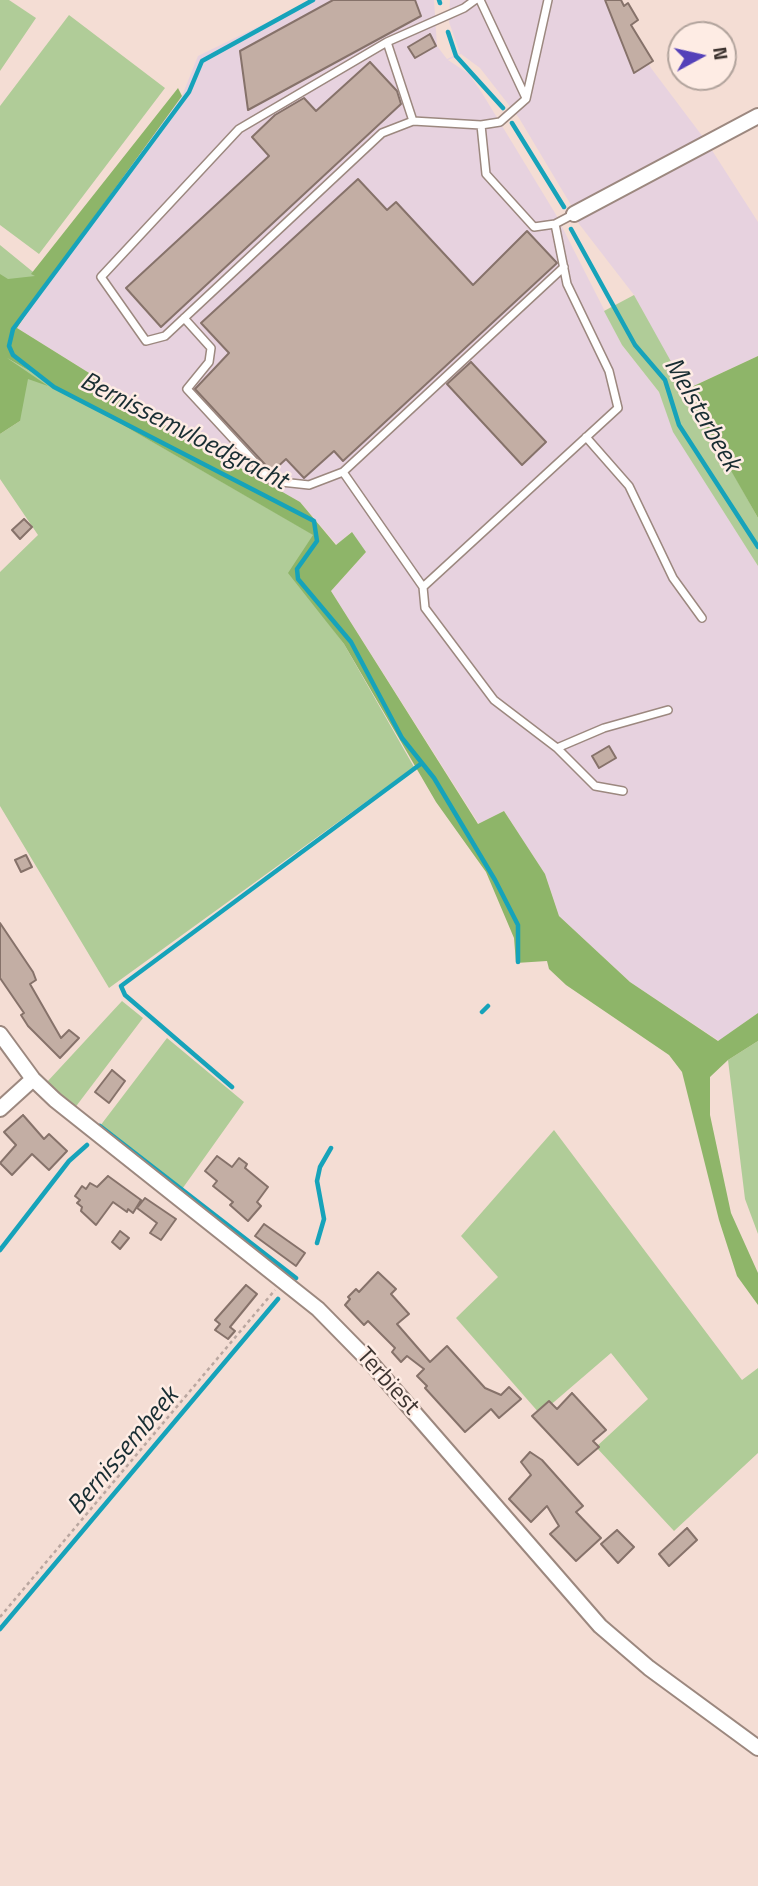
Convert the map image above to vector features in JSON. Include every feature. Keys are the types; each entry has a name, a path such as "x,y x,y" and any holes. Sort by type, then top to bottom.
{"street":[{"path":"574,214 758,116"},
{"name":"Terbiest","path":"0,1034 33,1079 68,1110 284,1279 371,1363 600,1626 649,1668 758,1748"},
{"path":"0,1109 33,1079"}],"lane":[{"path":"475,0 464,8 387,42 239,130 101,277 146,341 165,336 382,133 393,126 413,121 481,125 500,122 526,99 548,0"},
{"path":"480,0 526,99"},
{"path":"387,42 413,121"},
{"path":"481,125 486,174 534,227 555,224 574,214"},
{"path":"423,587 618,408 609,371 567,284 555,224"},
{"path":"184,318 211,348 209,362 187,389 272,481 309,485 343,472 564,267"},
{"path":"586,438 629,486 673,578 702,618"},
{"path":"343,472 423,587 425,608 494,700 557,748 595,786 623,791"},
{"path":"557,748 604,728 668,710"}],"path":[{"path":"0,1617 284,1279"}],"shaded area":[{"path":"313,0 434,0 437,46 447,59 460,53 449,22 450,0 614,0 651,68 706,141 758,222 758,356 685,390 634,295 576,220 571,205 519,118 480,68 461,54 448,60 469,74 482,93 555,213 622,345 659,392 674,432 758,566 758,1013 719,1041 630,982 559,916 545,874 504,811 479,824 331,591 366,552 351,532 337,545 300,502 99,388 102,381 17,328 182,96 198,56"}],"green space":[{"path":"0,0 9,0 36,18 0,71"},
{"path":"69,15 165,88 39,254 0,225 0,106"},
{"path":"178,88 182,96 17,328 102,381 100,388 300,502 336,545 352,532 366,552 331,591 478,824 504,811 545,874 559,916 630,982 718,1041 758,1013 758,1041 728,1060 710,1077 710,1115 731,1213 758,1273 758,1305 737,1276 719,1220 682,1072 669,1055 566,985 549,969 547,961 516,963 514,938 486,872 436,802 344,644 288,573 313,535 7,358 48,386 28,379 20,421 0,434 0,274 8,279 35,276 31,274"},
{"path":"0,245 38,276 0,341"},
{"path":"634,295 758,518 758,566 673,432 659,392 622,345 604,311"},
{"path":"0,354 314,535 320,612 344,644 414,767 109,988 0,806 0,572 38,535 0,479 0,434 20,421 0,403"},
{"path":"758,356 758,518 685,390"},
{"path":"122,1001 143,1018 74,1109 47,1082"},
{"path":"167,1038 244,1102 180,1192 97,1130"},
{"path":"758,1041 758,1234 745,1199 728,1060"},
{"path":"554,1130 742,1380 758,1368 758,1453 674,1531 596,1447 648,1399 611,1353 540,1414 456,1318 498,1277 461,1236"}],"building":[{"path":"333,0 415,0 421,16 248,110 240,51"},
{"path":"605,0 621,0 624,6 628,3 638,20 631,25 653,61 634,73"},
{"path":"430,34 436,46 415,58 408,47"},
{"path":"370,62 397,91 401,104 161,327 126,288 269,156 252,137 275,115 304,98 316,111"},
{"path":"358,179 387,210 396,202 473,285 527,231 557,263 343,461 334,451 304,478 286,459 272,472 195,389 229,353 201,323"},
{"path":"471,362 546,442 522,465 447,384"},
{"path":"24,519 32,527 20,539 12,530"},
{"path":"609,746 616,758 599,768 592,756"},
{"path":"26,855 32,867 21,872 15,860"},
{"path":"0,923 33,972 36,980 30,984 61,1038 69,1030 79,1038 60,1058 28,1026 21,1015 24,1013 0,978"},
{"path":"112,1070 125,1081 109,1103 95,1092"},
{"path":"23,1115 44,1139 49,1134 67,1151 49,1170 32,1154 12,1175 0,1163 16,1145 4,1132"},
{"path":"217,1156 232,1167 239,1158 247,1164 245,1168 268,1187 257,1202 261,1206 248,1221 230,1205 233,1202 213,1186 217,1181 205,1171"},
{"path":"108,1176 141,1200 133,1213 113,1202 96,1225 81,1211 82,1207 77,1203 80,1200 75,1196 82,1186 86,1189 90,1183 97,1187"},
{"path":"145,1198 176,1219 161,1240 150,1233 157,1223 137,1208"},
{"path":"264,1224 305,1253 296,1266 255,1236"},
{"path":"120,1231 129,1238 120,1249 112,1242"},
{"path":"378,1272 396,1289 391,1294 409,1314 397,1324 430,1362 447,1346 485,1388 501,1395 509,1387 521,1399 499,1418 491,1409 465,1432 417,1376 424,1369 407,1356 401,1362 392,1352 395,1348 368,1321 364,1325 345,1305 356,1289 359,1292"},
{"path":"246,1285 257,1294 230,1327 235,1331 228,1339 215,1330 220,1324 215,1320"},
{"path":"572,1393 606,1430 593,1441 599,1447 578,1465 532,1416 549,1401 557,1409"},
{"path":"530,1452 542,1460 583,1506 576,1512 601,1538 576,1561 550,1534 559,1526 547,1506 531,1522 509,1499 531,1475 521,1462"},
{"path":"687,1528 697,1540 669,1566 659,1554"},
{"path":"617,1530 634,1547 618,1563 601,1544"}],"waterway":[{"name":"Bernissemvloedgracht","path":"313,0 202,61 189,92 13,329 9,346 13,355 54,387 314,521 317,541 297,569 298,579 351,642 402,738 434,778 495,880 518,925 518,962"},
{"name":"Melsterbeek","path":"448,32 456,56 503,108"},
{"name":"Melsterbeek","path":"512,123 564,207"},
{"name":"Melsterbeek","path":"571,229 635,345 665,380 679,425 758,547"},
{"path":"232,1087 125,995 121,986 422,763"},
{"name":"Bernissemvloedgracht","path":"482,1012 488,1006"},
{"path":"100,1126 296,1278"},
{"path":"0,1250 69,1161 87,1145"},
{"name":"Bernissemvloedgracht","path":"317,1243 324,1219 317,1181 320,1167 331,1148"},
{"name":"Bernissembeek","path":"0,1629 278,1299"}]}
